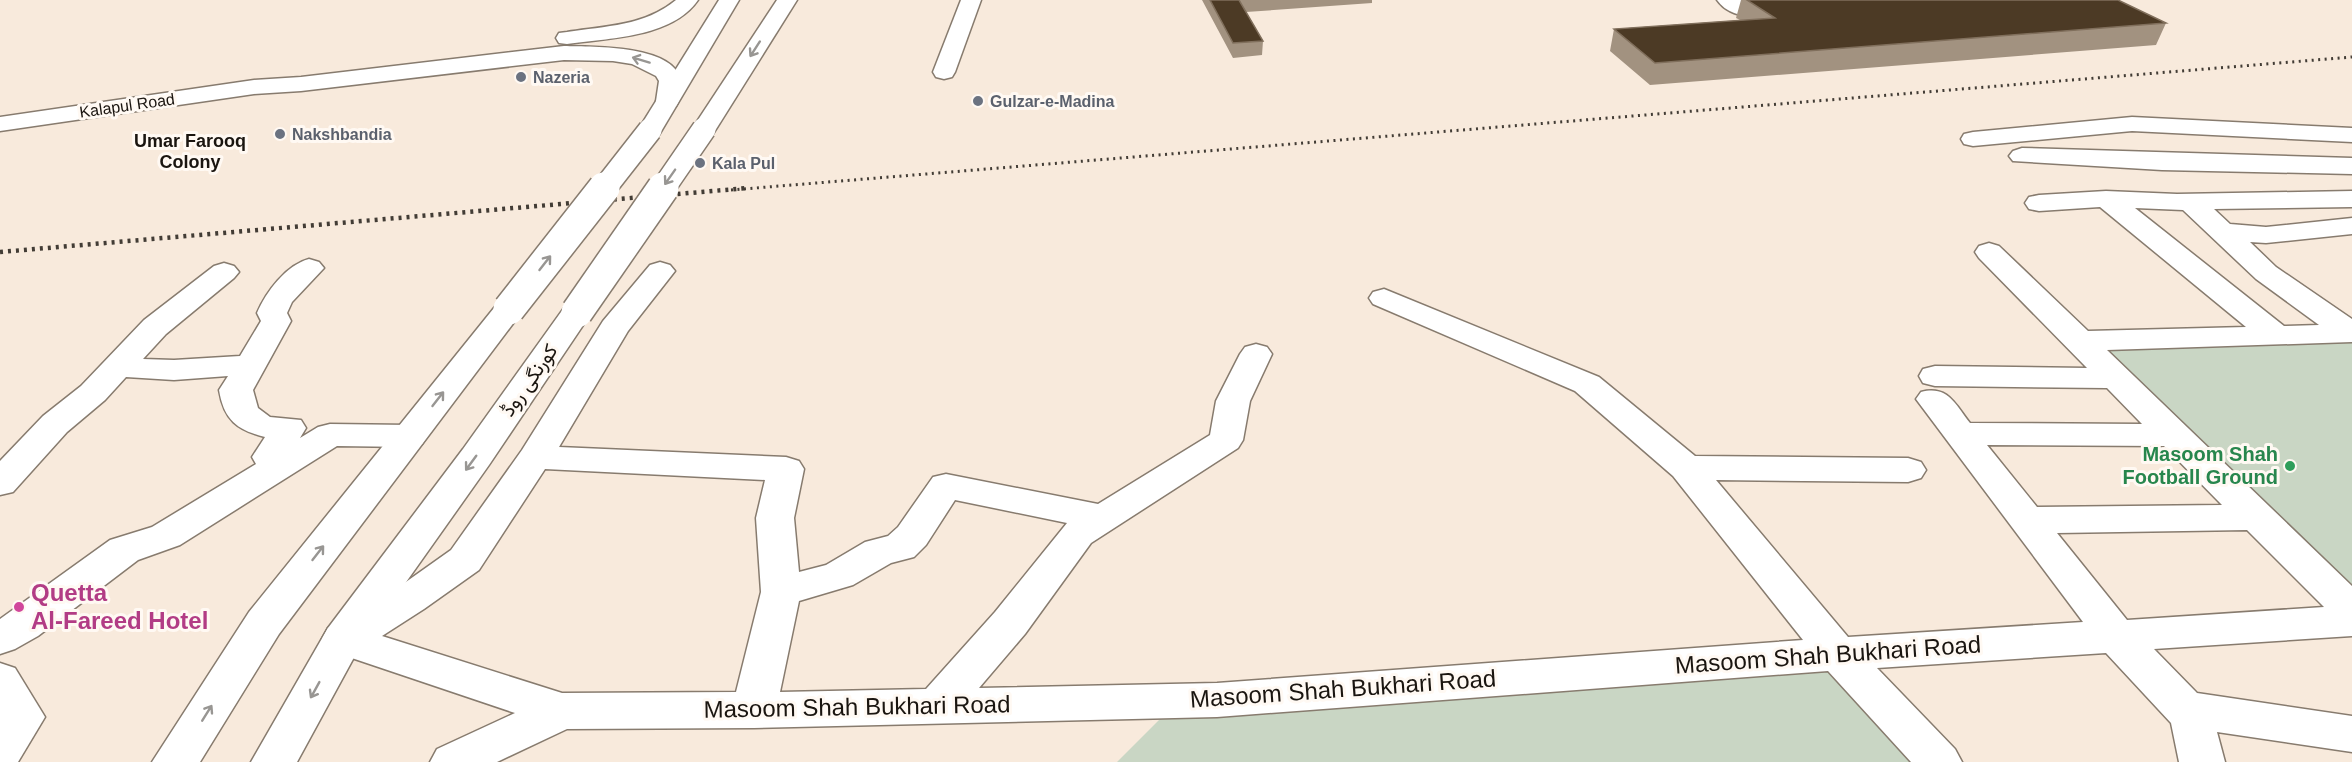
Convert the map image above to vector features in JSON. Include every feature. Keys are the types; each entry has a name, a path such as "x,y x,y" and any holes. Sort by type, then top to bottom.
{"street":[{"path":"254,87 307,76 637,27 669,17 688,0"},
{"path":"175,762 264,623 650,130 729,0"},
{"name":"کورنگی روڈ","path":"274,762 343,639 476,457 577,312 704,129 787,0"},
{"path":"944,72 971,0"},
{"path":"1727,0 1747,11 1807,7"},
{"path":"254,87 301,84 541,55 591,53 637,58 656,65 666,72 670,81 668,101"},
{"name":"Kalapul Road","path":"0,124 254,87"},
{"path":"1973,139 2132,124 2352,135"},
{"path":"2114,127 2162,162"},
{"path":"2276,335 2097,200 2028,156 2350,167"},
{"path":"2206,163 2258,200"},
{"path":"2039,203 2097,200 2352,199"},
{"path":"2190,201 2266,273 2351,333"},
{"path":"2222,232 2266,236 2345,232"},
{"path":"1989,252 2352,611"},
{"path":"276,467 270,457 289,428 274,429 251,422 241,413 236,390 276,321 272,313 278,299 309,268"},
{"path":"343,639 410,599 465,560 535,457 614,328 660,271"},
{"path":"0,483 55,424 93,393 155,327 224,272"},
{"path":"1384,298 1587,384 1686,468 1838,654 1940,762"},
{"path":"2079,341 2351,333"},
{"path":"937,706 1010,623 1078,534 1226,440 1233,401 1256,354"},
{"path":"118,367 174,370 250,365"},
{"path":"2116,378 1934,387 1960,434 2116,636 2191,716 2202,762"},
{"path":"1960,434 2174,435"},
{"path":"0,638 23,625 124,550 166,537 330,435 410,436"},
{"path":"535,457 786,469 775,518 781,592 754,710"},
{"path":"1686,468 1908,470"},
{"path":"781,592 839,576 879,552 900,547 912,536 946,486 1103,518"},
{"path":"2027,520 2257,517"},
{"name":"Masoom Shah Bukhari Road","path":"343,639 562,711 754,710 1217,699 1838,654 2352,621"},
{"path":"0,680 22,717 0,752"},
{"path":"2185,709 2352,734"},
{"path":"453,762 562,711"}],"green space":[{"name":"Masoom Shah Football Ground","path":"2352,336 2352,587 2103,346"},
{"path":"1838,654 1939,762 1117,762 1179,700"}],"building":[{"path":"1210,0 1239,0 1263,41 1233,43"},
{"path":"1747,0 2118,0 2166,23 1655,63 1614,29 1775,18"}],"railway":[{"path":"731,190 2352,57"},
{"path":"0,252 748,188"}],"place":[{"name":"Nazeria","path":"521,77"},
{"name":"Gulzar-e-Madina","path":"978,101"},
{"name":"Nakshbandia","path":"280,134"},
{"name":"Kala Pul","path":"700,163"},
{"name":"Masoom Shah Football Ground","path":"2290,466"},
{"name":"Quetta Al-Fareed Hotel","path":"19,607"}],"district":[{"name":"Umar Farooq Colony","path":"190,151"}]}
